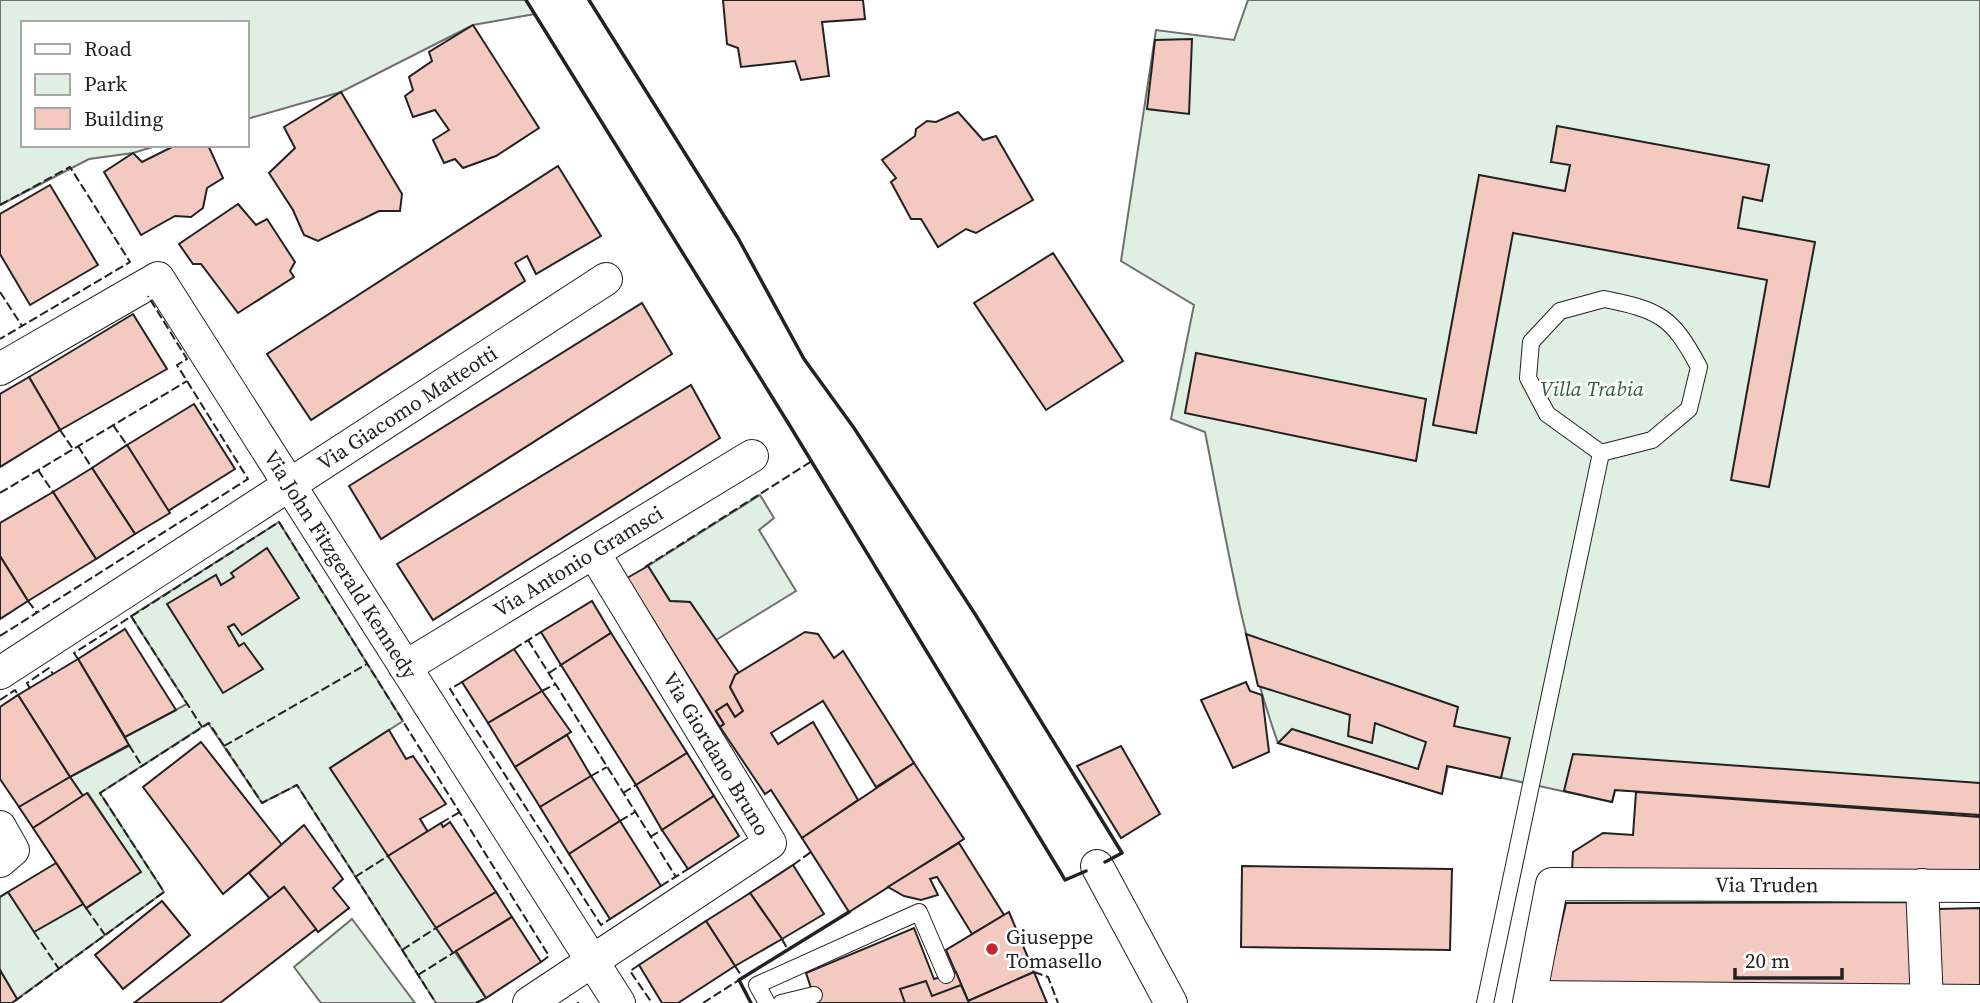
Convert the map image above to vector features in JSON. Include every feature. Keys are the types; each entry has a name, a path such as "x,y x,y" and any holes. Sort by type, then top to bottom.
{"street":[{"name":"Via John Fitzgerald Kennedy","path":"0,369 158,278 619,1003"},
{"name":"Via Giacomo Matteotti","path":"0,673 606,279"},
{"name":"Via Antonio Gramsci","path":"405,667 752,456"},
{"name":"Via Giordano Bruno","path":"591,961 770,843 594,553"},
{"path":"0,827 13,850 0,861"},
{"path":"1097,866 1171,1003"},
{"name":"Via Truden","path":"1530,1000 1552,884 1980,886"},
{"path":"1922,885 1927,1002"},
{"path":"528,1003 591,961"},
{"path":"1530,1000 1980,1001"}],"lane":[{"path":"1604,299 1647,308 1682,334 1699,367 1689,409 1652,440 1601,453 1547,414 1528,378 1531,342 1560,311 1604,299"},
{"path":"1485,1003 1601,453"},
{"path":"768,1003 757,985 919,912 946,975"},
{"path":"781,1003 814,995"}],"green space":[{"path":"0,0 526,0 535,14 473,25 341,92 248,119 248,21 21,21 21,147 152,147 133,153 89,159 0,205"},
{"name":"Villa Trabia","path":"1248,0 1980,0 1980,815 1615,790 1612,802 1448,766 1442,794 1278,743 1254,667 1205,432 1171,419 1194,305 1121,261 1156,30 1234,40"},
{"path":"760,495 774,518 759,530 796,591 716,640 690,602 670,601 648,566"},
{"path":"279,522 403,721 330,768 486,998 476,1003 436,1003 297,785 262,803 208,723 100,793 164,892 17,999 0,970 0,897 8,892 35,931 83,904 87,908 140,872 88,793 83,796 70,777 129,746 125,737 187,704 131,616"},
{"path":"352,919 415,1003 321,1003 294,967"}],"building":[{"path":"723,0 863,0 865,19 822,22 829,76 801,80 795,61 741,67 738,48 727,44"},
{"path":"473,25 539,128 496,156 463,168 455,159 444,163 433,140 449,130 435,110 413,117 405,96 413,90 409,77 432,61 429,52"},
{"path":"1192,39 1189,114 1147,109 1155,40"},
{"path":"341,92 402,194 400,211 379,211 318,241 304,235 293,210 269,173 295,148 284,127"},
{"path":"958,112 983,140 996,136 1033,200 976,233 966,229 938,247 921,219 911,219 891,182 896,178 882,160 915,136 916,129 927,121 936,122"},
{"path":"1557,126 1769,165 1762,201 1743,197 1738,228 1815,242 1769,487 1731,480 1767,280 1513,233 1476,433 1433,425 1479,175 1565,191 1570,165 1551,162"},
{"path":"172,147 209,147 223,178 207,188 203,208 191,217 175,216 141,235 104,172 133,153 142,162"},
{"path":"558,166 601,236 536,274 527,256 515,263 525,281 311,420 267,354"},
{"path":"50,185 98,265 30,305 0,254 0,214"},
{"path":"238,204 256,225 267,219 295,262 290,271 294,277 238,313 201,264 193,264 179,244"},
{"path":"1053,253 1123,361 1046,410 974,303"},
{"path":"642,303 672,354 381,539 349,486"},
{"path":"133,314 167,369 60,430 29,377"},
{"path":"1196,353 1426,399 1416,461 1185,413"},
{"path":"29,377 60,430 0,467 0,394"},
{"path":"691,385 720,438 433,620 397,564"},
{"path":"194,404 235,469 168,511 127,445"},
{"path":"127,445 170,513 135,534 92,468"},
{"path":"92,468 135,534 96,559 53,492"},
{"path":"53,492 96,559 28,601 0,556 0,523"},
{"path":"267,548 299,598 242,635 234,624 228,627 239,646 244,643 263,669 223,693 167,604 216,575 221,585 234,577 231,573"},
{"path":"0,556 28,601 0,619"},
{"path":"648,566 670,601 690,602 739,673 730,687 743,711 735,717 727,704 716,711 724,724 720,727 627,578"},
{"path":"592,601 611,633 561,665 541,632"},
{"path":"125,629 176,710 125,737 78,659"},
{"path":"805,632 818,634 834,658 843,651 914,763 876,787 823,701 771,733 778,744 813,722 858,800 802,838 771,790 765,794 720,727 724,724 716,711 727,704 735,717 743,711 730,687 735,675"},
{"path":"611,633 687,753 636,785 561,665"},
{"path":"1246,634 1458,707 1454,726 1510,738 1501,778 1447,766 1442,794 1278,743 1292,729 1418,769 1426,742 1375,723 1372,743 1348,736 1350,715 1258,686"},
{"path":"514,649 542,691 488,723 462,682"},
{"path":"78,659 129,745 70,777 18,695"},
{"path":"1246,682 1250,691 1262,695 1269,752 1233,768 1201,700"},
{"path":"542,691 571,732 515,767 488,723"},
{"path":"18,695 70,777 19,807 0,779 0,707"},
{"path":"389,730 406,759 413,756 446,804 420,819 428,832 388,856 330,768"},
{"path":"567,735 591,776 540,807 515,767"},
{"path":"201,742 282,845 223,894 143,787"},
{"path":"1121,746 1160,814 1121,838 1077,766"},
{"path":"687,753 714,796 662,830 636,785"},
{"path":"1573,754 1980,783 1980,815 1615,790 1612,802 1564,791"},
{"path":"914,763 964,839 849,912 802,838"},
{"path":"591,776 620,821 569,854 540,807"},
{"path":"70,777 83,796 33,828 19,807"},
{"path":"1636,792 1980,817 1980,876 1572,870 1573,852 1603,833 1633,835"},
{"path":"87,793 141,872 86,908 33,828"},
{"path":"714,796 739,836 688,869 662,830"},
{"path":"620,821 661,886 610,919 569,854"},
{"path":"450,822 496,892 436,928 388,856 441,823 443,827"},
{"path":"304,825 343,879 333,888 349,908 318,932 284,887 270,899 249,873"},
{"path":"959,843 1004,915 972,934 937,877 930,879 938,895 921,900 904,896 888,887"},
{"path":"56,863 83,904 34,932 8,892"},
{"path":"793,865 824,914 782,939 750,893"},
{"path":"1242,866 1452,869 1450,950 1241,947"},
{"path":"284,887 316,929 220,1003 134,1003"},
{"path":"496,892 512,917 453,953 436,928"},
{"path":"750,893 782,939 735,966 706,921"},
{"path":"162,901 190,935 123,989 95,955"},
{"path":"1914,902 1915,987 1547,986 1566,903"},
{"path":"1980,908 1980,985 1939,985 1938,909"},
{"path":"1009,912 1034,972 968,1001 946,950"},
{"path":"512,917 541,962 486,998 456,951"},
{"path":"706,921 735,966 678,1003 662,1003 639,965"},
{"path":"914,928 934,979 956,972 969,1003 816,1003 806,973"},
{"path":"0,970 17,999 12,1003 0,1003"},
{"path":"1034,972 1047,1003 968,1001"},
{"path":"926,981 932,996 961,985 969,1003 905,1003 900,989"}],"fence":[{"path":"0,205 70,167 130,262 0,339"},
{"path":"0,292 22,326"},
{"path":"0,636 248,479 177,365 187,359 148,296"},
{"path":"0,493 187,381"},
{"path":"113,425 127,445"},
{"path":"60,430 73,449"},
{"path":"78,446 92,468"},
{"path":"645,567 812,461"},
{"path":"38,470 53,492"},
{"path":"78,659 74,653 279,522 549,956 541,962"},
{"path":"28,601 37,613"},
{"path":"131,616 202,727"},
{"path":"514,649 541,632"},
{"path":"528,640 676,877"},
{"path":"224,746 367,664"},
{"path":"549,673 561,665"},
{"path":"30,689 27,683 49,668 53,674"},
{"path":"462,682 450,689 601,925 610,919"},
{"path":"542,691 556,684"},
{"path":"0,700 15,690 18,695"},
{"path":"15,1001 164,892 100,793 209,723 262,803 297,785 436,1003"},
{"path":"129,745 142,766"},
{"path":"591,776 607,767"},
{"path":"623,793 636,785"},
{"path":"441,823 460,812"},
{"path":"620,821 635,812"},
{"path":"650,837 662,830"},
{"path":"793,865 811,852"},
{"path":"355,877 388,856"},
{"path":"661,886 688,869"},
{"path":"0,897 8,892"},
{"path":"86,908 105,935"},
{"path":"402,950 436,928"},
{"path":"34,932 59,969"},
{"path":"782,939 788,950"},
{"path":"418,975 453,953"},
{"path":"639,965 630,971 652,1003"},
{"path":"735,966 743,978"},
{"path":"1034,972 1048,977 1058,1003"},
{"path":"703,1003 739,980"},
{"path":"476,1003 486,998"}],"wall":[{"path":"526,0 790,426 1065,880 1086,871"},
{"path":"589,0 738,238 804,359 854,428 975,614 1122,853 1105,862"},
{"path":"751,1003 739,980 849,912"}],"place":[{"name":"Giuseppe Tomasello","path":"992,949"}]}
